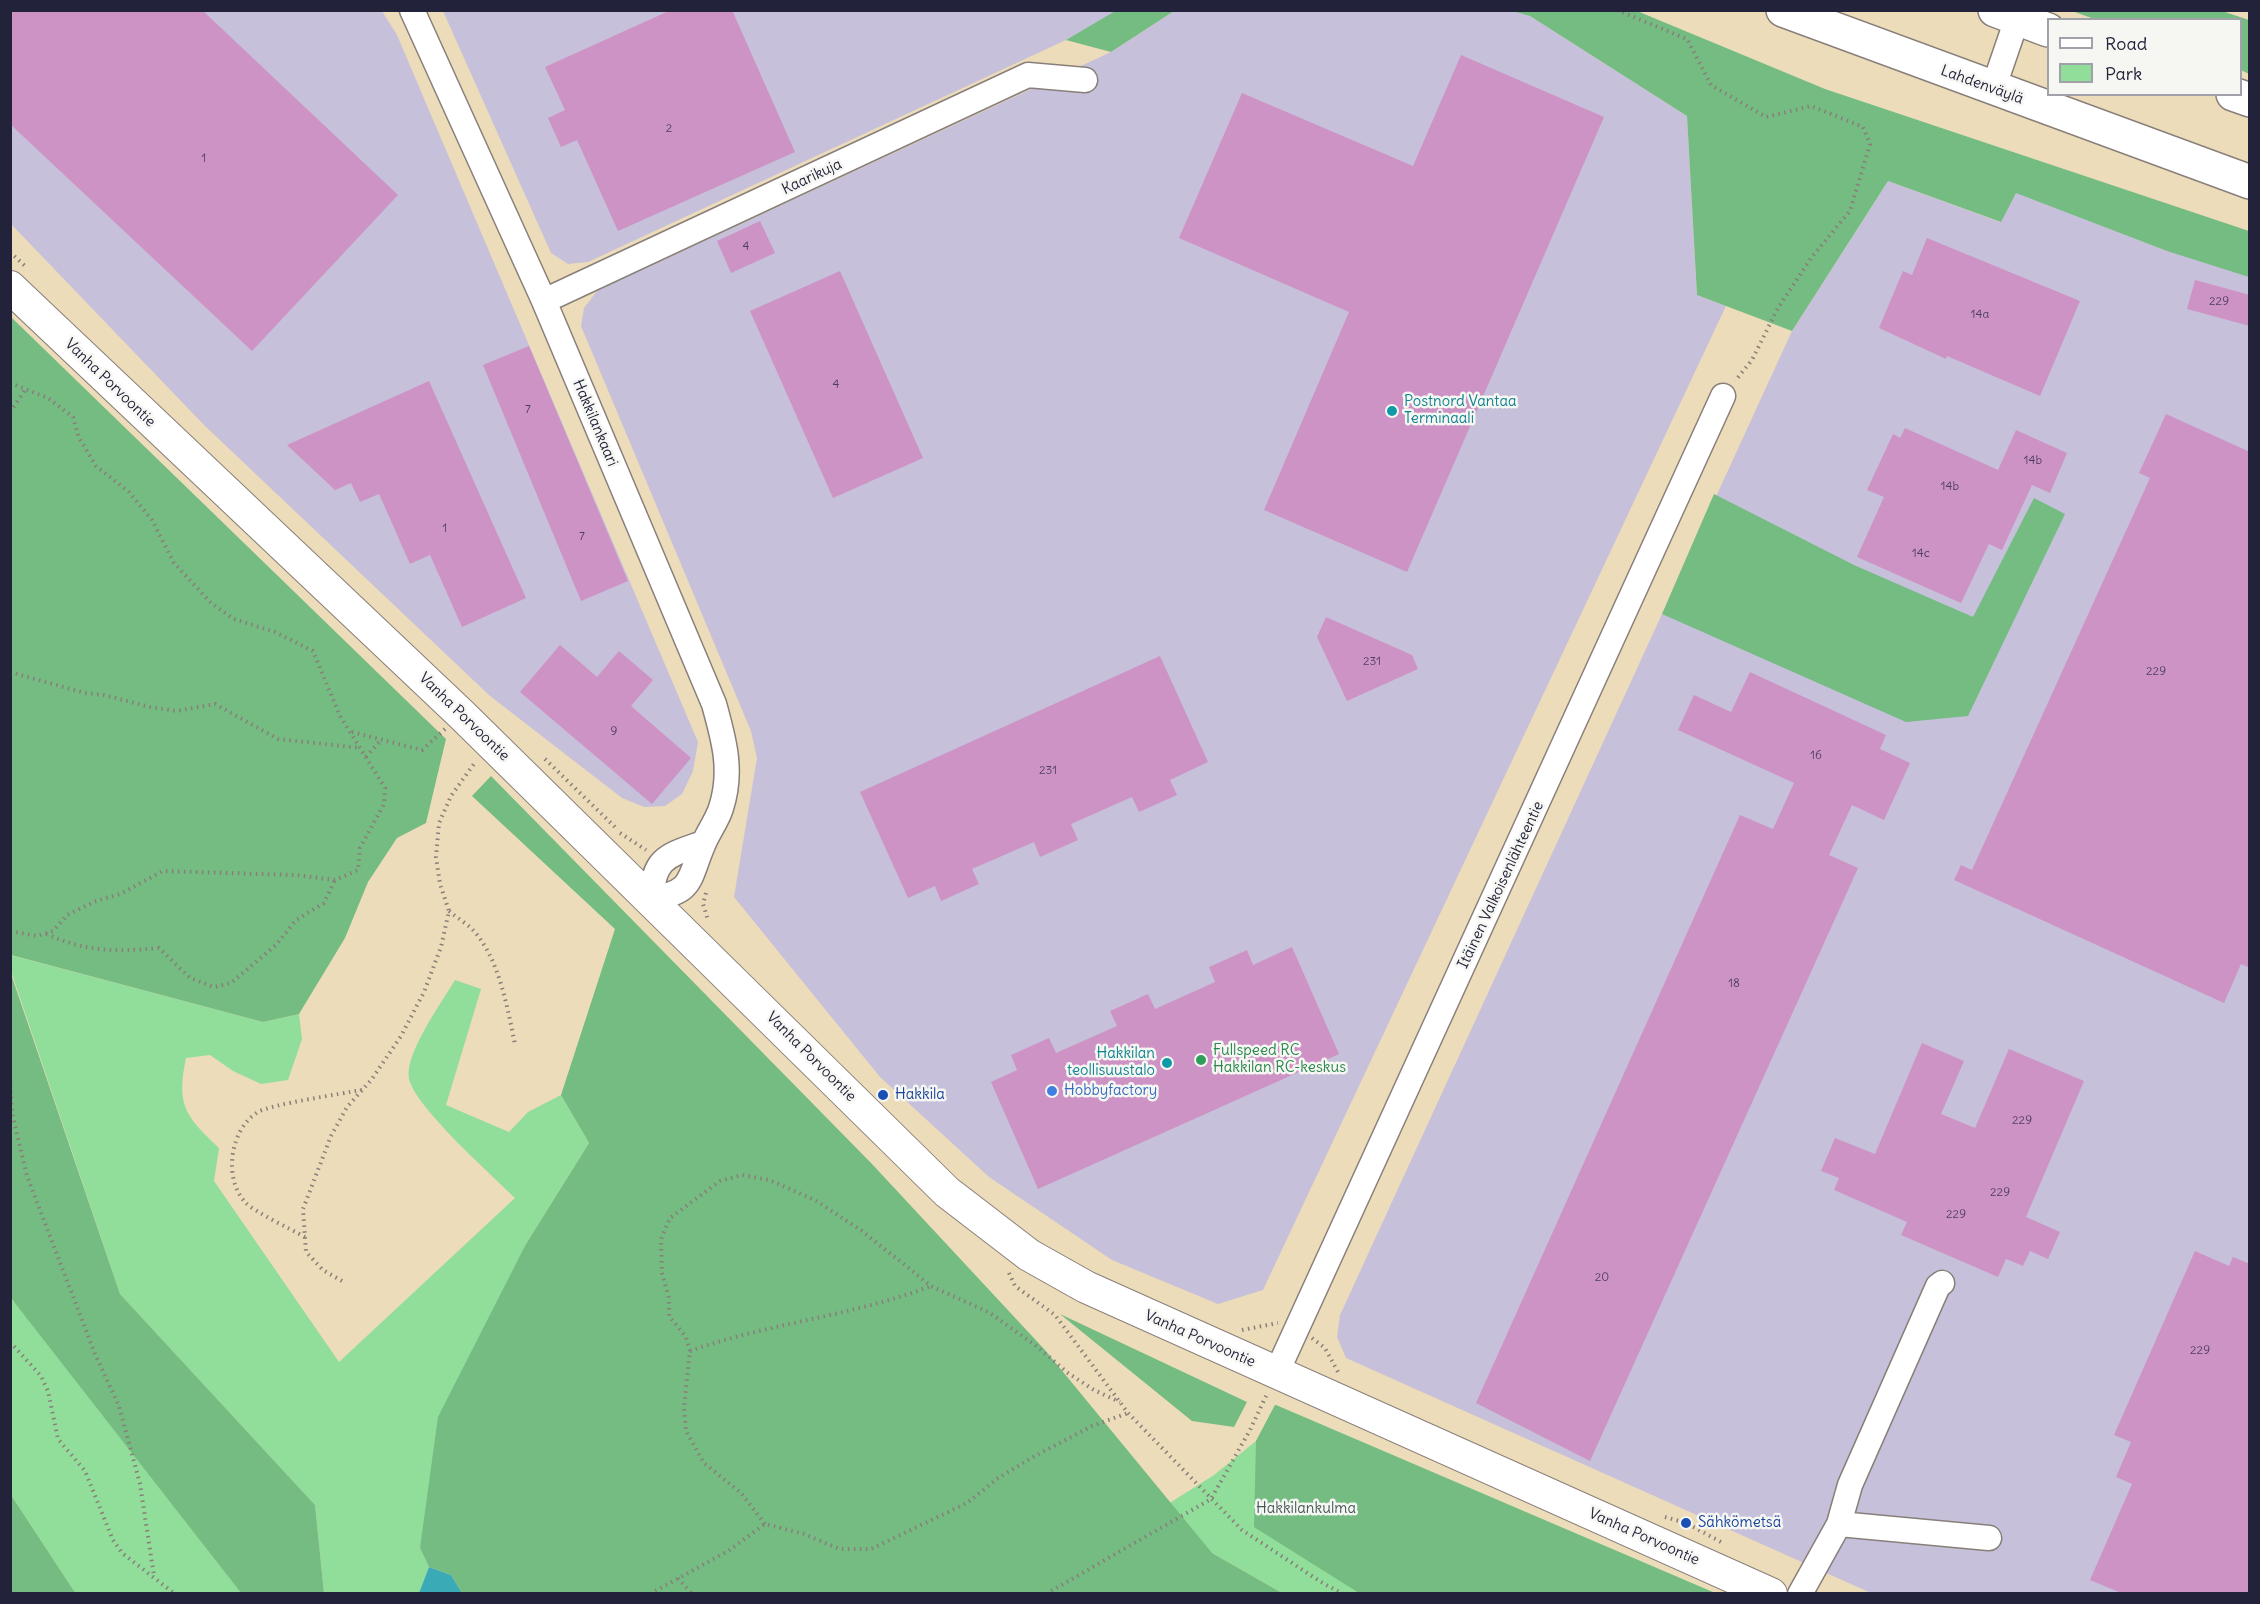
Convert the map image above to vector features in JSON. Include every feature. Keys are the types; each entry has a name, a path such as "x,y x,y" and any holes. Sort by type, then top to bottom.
{"highway":[{"name":"Lahdenväylä","path":"1783,10 2250,182"},
{"path":"2006,15 2047,29"}],"main road":[{"name":"Vanha Porvoontie","path":"10,287 490,742 947,1192 1029,1255 1086,1287 1276,1374 1771,1593"}],"street":[{"name":"Hakkilankaari","path":"412,10 544,301 714,704 727,752 727,780 721,808 703,843 685,888 670,896 651,899"},
{"path":"1993,89 2006,15"},
{"name":"Kaarikuja","path":"544,301 1028,75 1085,81"},
{"name":"Itäinen Valkoisenlähteentie","path":"1276,1374 1723,396"},
{"path":"651,899 652,879 658,863 669,855 703,843"},
{"path":"1800,1593 1839,1524 1850,1485 1938,1286 1942,1283"},
{"path":"1839,1524 1989,1538"}],"path":[{"path":"1617,10 1687,39 1711,85 1766,117 1811,106 1863,127 1870,144 1850,211 1811,258 1778,308 1752,360 1723,396"},
{"path":"10,383 48,398 73,417 79,438 96,466 129,492 152,520 174,563 211,603 234,619 275,632 312,651 340,716 385,788 384,804 360,848 358,870 335,880 284,874 163,871 120,894 96,901 67,915 53,931 37,936 10,931"},
{"path":"10,411 25,390"},
{"path":"10,672 86,693 104,695 150,707 177,711 215,704 278,739 362,748"},
{"path":"351,732 422,750 461,714"},
{"path":"366,757 382,739"},
{"path":"342,1281 323,1270 306,1252 303,1209 331,1136 347,1107 401,1036 424,992 441,947 449,911 440,884 436,857 439,823 452,796 490,742"},
{"path":"46,933 88,949 125,951 159,948 190,978 214,987 231,983 276,945 296,920 324,903 335,880"},
{"path":"710,883 703,904 712,927"},
{"path":"449,911 472,929 489,956 505,1000 515,1044"},
{"path":"10,1079 11,1115 27,1176 95,1354 119,1406 140,1484 154,1576"},
{"path":"305,1237 246,1203 235,1185 236,1137 243,1126 259,1111 362,1090"},
{"path":"1120,1402 1068,1374 1035,1345 990,1313 931,1286 862,1232 815,1200 769,1180 742,1174 720,1181 670,1218 661,1239 662,1273 669,1298 669,1316 686,1337 690,1352 684,1407 686,1431 704,1463 741,1493 765,1524 804,1533 840,1549 871,1550 967,1503 999,1478 1044,1451 1092,1426 1128,1413"},
{"path":"1009,1273 1015,1286 1055,1315 1128,1413 1242,1530 1321,1582 1343,1593"},
{"path":"690,1352 721,1340 848,1311 931,1286"},
{"path":"1241,1330 1276,1322 1297,1331 1317,1341 1339,1374"},
{"path":"10,1342 41,1376 48,1391 58,1439 85,1471 113,1540 122,1553 175,1593"},
{"path":"1047,1593 1211,1499 1250,1430 1276,1374"},
{"path":"1658,1515 1686,1523 1725,1544"},
{"path":"650,1593 728,1551 765,1524"},
{"path":"678,1578 692,1593"}],"shaded area":[{"path":"11,11 382,11 397,35 698,742 693,771 682,794 665,806 644,807 622,798 490,696 204,425 11,224"},
{"path":"443,11 1117,11 1066,40 588,262 568,264 551,253"},
{"path":"1174,11 1512,11 1530,16 1687,116 1697,295 1726,306 1263,1290 1218,1304 1112,1260 989,1177 880,1077 734,897 757,758 751,731 581,326 584,308 597,291 1111,52"},
{"path":"1888,181 2000,222 2016,192 2167,251 2249,247 2249,1593 1871,1593 1346,1358 1337,1337 1340,1315 1792,331"}],"green space":[{"path":"1117,10 1174,11 1111,52 1066,40"},
{"path":"1512,11 1637,11 1825,89 2249,231 2249,277 2167,251 2016,193 2001,222 1888,181 1792,331 1697,295 1687,116 1530,16"},
{"path":"2072,11 2222,11 2249,20 2249,74 2242,70 2242,18 2091,18"},
{"path":"11,317 446,739 426,823 397,838 368,882 345,938 299,1014 263,1022 11,955"},
{"path":"1714,494 1854,565 1973,617 2034,498 2065,514 1968,716 1906,722 1662,614"},
{"path":"491,776 872,1164 1045,1350 1212,1553 1282,1593 462,1593 451,1575 429,1567 420,1548 438,1417 526,1244 589,1143 561,1095 615,929 472,796"},
{"path":"10,955 263,1022 299,1014 302,1039 288,1080 261,1084 233,1071 210,1055 186,1058 182,1087 183,1099 191,1118 219,1148 214,1181 339,1362 515,1198 439,1123 425,1106 409,1079 409,1068 418,1042 455,980 481,989 446,1105 509,1132 528,1112 561,1095 589,1143 526,1244 420,1548 429,1567 419,1593 324,1593 315,1505 120,1294 11,971"},
{"path":"10,971 120,1294 315,1505 324,1593 241,1593 11,1298"},
{"path":"10,1298 241,1593 77,1594 74,1591 11,1495"},
{"path":"1060,1314 1247,1402 1234,1427 1192,1421"},
{"name":"Hakkilankulma","path":"1275,1405 1715,1593 1282,1593 1212,1553 1025,1594 1214,1475 1256,1441"},
{"name":"Hakkilankulma","path":"1275,1405 1715,1593 1359,1593 1254,1527 1256,1441"},
{"path":"11,1495 74,1591 77,1593 11,1593"}],"water":[{"path":"429,1567 451,1575 462,1593 419,1593"}],"building":[{"path":"10,10 202,10 398,195 252,351 10,124"},
{"path":"671,10 732,10 795,152 618,231 577,140 561,147 548,118 565,110 545,67"},
{"name":"Postnord Vantaa Terminaali","path":"1461,55 1604,117 1407,572 1264,510 1349,312 1179,238 1242,93 1413,166"},
{"path":"760,221 775,253 731,273 717,241"},
{"path":"1927,238 2080,301 2040,396 1947,356 1946,359 1879,328 1903,271 1912,275"},
{"path":"840,271 923,458 833,498 750,311"},
{"path":"2195,280 2250,295 2250,326 2187,309"},
{"path":"529,346 628,581 581,601 483,365"},
{"path":"429,381 526,598 462,627 430,555 410,564 379,494 360,502 351,483 335,490 287,445"},
{"path":"2166,414 2250,452 2250,968 2241,964 2224,1003 1954,880 1961,865 1972,870 2150,478 2139,473"},
{"path":"1905,428 1998,470 2016,430 2067,453 2050,493 2032,485 2002,550 1989,544 1961,603 1857,557 1884,497 1867,490 1893,434 1900,438"},
{"path":"1326,617 1412,655 1418,669 1347,701 1317,637"},
{"path":"560,645 597,677 619,651 653,680 631,706 691,758 652,804 520,692"},
{"path":"1160,656 1208,762 1170,780 1177,795 1139,812 1132,797 1071,824 1078,840 1040,857 1034,842 972,869 979,884 941,901 935,886 908,898 860,792"},
{"path":"1750,672 1886,735 1880,749 1910,763 1884,820 1852,805 1829,855 1858,868 1590,1461 1476,1403 1740,815 1773,829 1794,783 1678,730 1694,695 1731,712"},
{"name":"Hakkilan teollisuustalo","path":"1292,947 1339,1054 1038,1189 991,1082 1017,1070 1011,1055 1049,1038 1056,1053 1117,1026 1110,1011 1148,994 1155,1009 1215,982 1209,967 1247,950 1253,965"},
{"path":"1922,1043 1964,1061 1941,1114 1975,1128 2009,1049 2084,1081 2026,1217 2060,1232 2048,1259 2030,1251 2023,1266 2006,1259 1998,1277 1901,1235 1907,1222 1834,1190 1839,1178 1821,1171 1835,1138 1875,1154"},
{"path":"2195,1251 2229,1266 2233,1257 2250,1264 2250,1593 2121,1593 2090,1580 2132,1484 2116,1477 2131,1442 2114,1435"}],"place":[{"name":"Postnord Vantaa Terminaali","path":"1392,411"},
{"name":"Fullspeed RC Hakkilan RC-keskus","path":"1201,1060"},
{"name":"Hakkilan teollisuustalo","path":"1167,1063"},
{"name":"Hobbyfactory","path":"1052,1091"},
{"name":"Hakkila","path":"883,1095"},
{"name":"Sähkömetsä","path":"1686,1523"}]}
